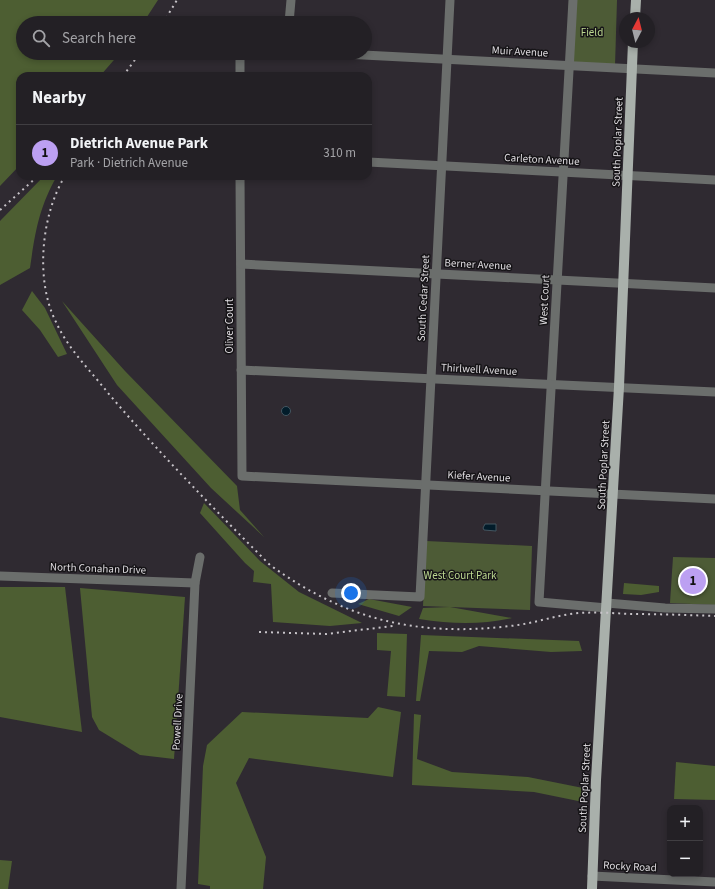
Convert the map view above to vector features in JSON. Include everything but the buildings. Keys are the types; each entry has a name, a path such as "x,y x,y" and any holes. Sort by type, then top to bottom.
{"main road":[{"path":"635,12 636,0"},
{"name":"South Poplar Street","path":"592,889 614,494 633,48"}],"street":[{"path":"290,16 291,0"},
{"name":"South Cedar Street","path":"332,593 420,597 450,0"},
{"name":"West Court","path":"573,0 539,602 607,606"},
{"name":"Muir Avenue","path":"372,55 715,73"},
{"path":"240,60 240,72"},
{"name":"Carleton Avenue","path":"372,162 715,180"},
{"name":"Oliver Court","path":"240,180 242,476"},
{"name":"Berner Avenue","path":"240,264 715,288"},
{"name":"Thirlwell Avenue","path":"241,370 715,392"},
{"name":"Kiefer Avenue","path":"242,476 715,499"},
{"name":"Powell Drive","path":"181,889 195,583 200,557"},
{"name":"North Conahan Drive","path":"0,576 195,583"},
{"path":"607,606 715,610"},
{"name":"Rocky Road","path":"592,876 715,882"}],"green space":[{"path":"0,0 158,0 148,16 16,16 16,60 114,60 103,72 16,72 16,169 0,186"},
{"name":"Field","path":"569,0 617,0 615,66 566,63"},
{"path":"40,180 55,180 46,199 39,220 30,268 0,285 0,221"},
{"path":"32,291 45,308 67,354 58,357 40,330 22,310"},
{"path":"62,301 125,371 237,486 240,510 264,537 211,488 117,385"},
{"path":"204,503 260,561 299,592 362,623 330,626 273,622 271,584 253,582 254,571 200,513"},
{"name":"West Court Park","path":"426,541 532,546 530,610 423,606"},
{"path":"673,557 715,558 715,605 670,603"},
{"path":"624,583 659,586 659,592 641,595 623,594"},
{"path":"0,587 65,587 82,732 0,717"},
{"path":"80,588 185,597 174,759 140,755 99,730 92,717"},
{"path":"369,599 412,607 399,616 358,604"},
{"path":"450,607 512,618 477,623 443,622 419,619 423,608"},
{"path":"377,633 407,634 405,697 387,696 391,651 377,650"},
{"path":"421,635 579,641 582,651 551,652 479,646 462,652 429,651 420,701 416,701"},
{"path":"378,707 401,712 393,777 249,758 236,783 266,857 263,889 210,889 210,886 198,884 203,766 207,745 242,712 368,718"},
{"path":"414,714 421,715 417,759 452,772 528,777 583,788 583,802 534,792 412,785"},
{"path":"676,762 715,766 715,800 674,799"},
{"path":"0,860 12,861 8,889 0,889"}],"water":[{"path":"284,407 288,407 290,411 288,415 284,415 282,413 282,409"},
{"path":"485,524 496,524 496,531 484,530 483,528"}],"railway":[{"path":"167,16 177,0"},
{"path":"126,72 135,60"},
{"path":"0,210 34,180"},
{"path":"63,180 57,192 46,229 43,268 49,306 61,332 80,359 108,393 167,459 270,565 298,584 326,599 355,611 384,620 413,626 444,629 476,629 519,625 570,614 585,613 715,616"},
{"path":"259,632 326,634 393,626"}],"place":[{"name":"Dietrich Avenue Park","path":"693,581"}]}
